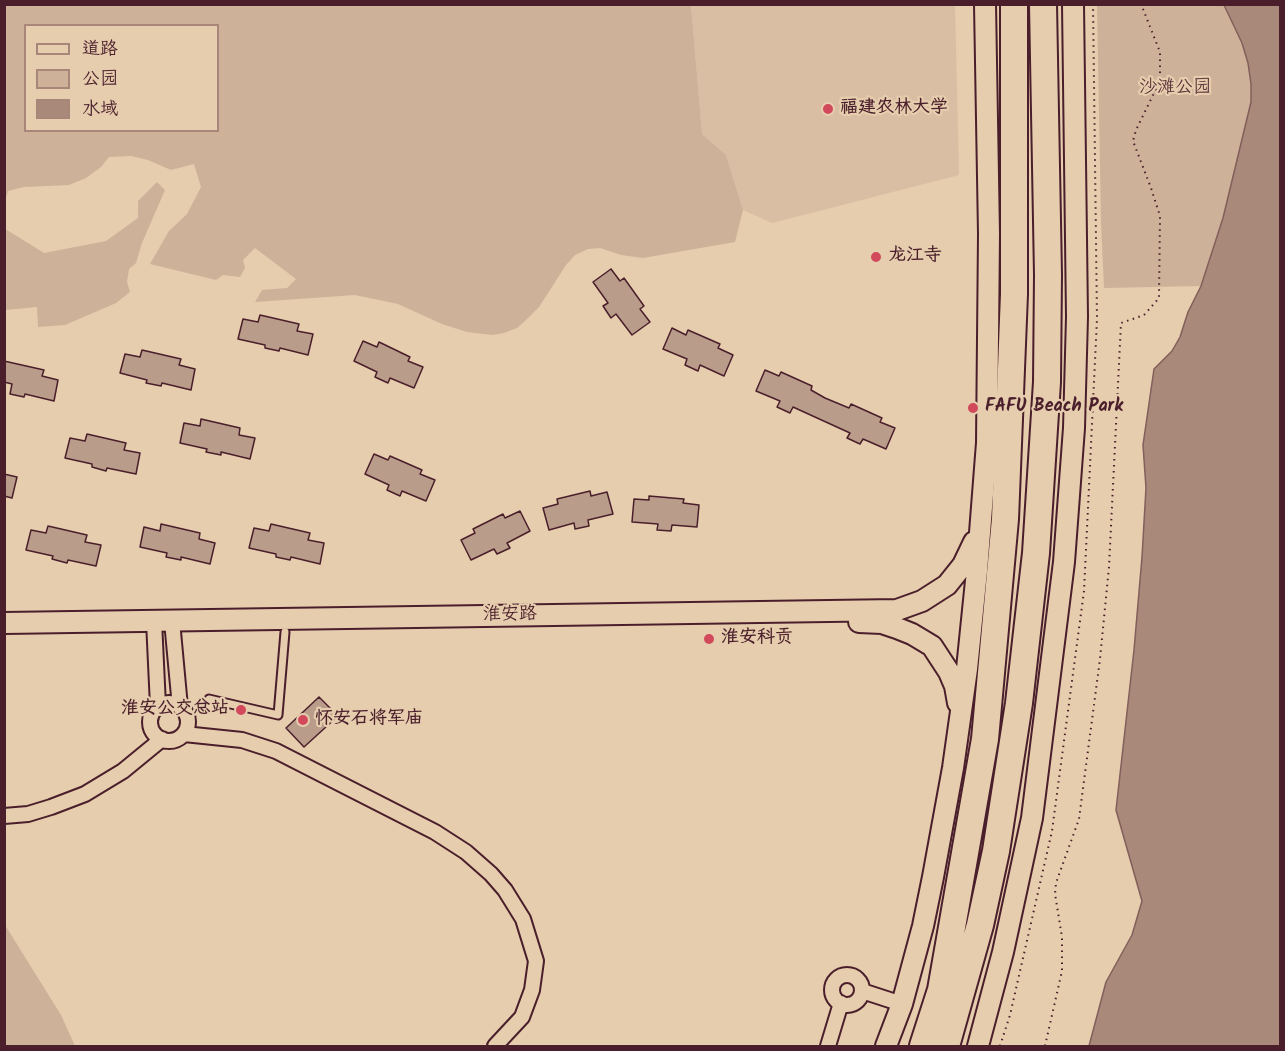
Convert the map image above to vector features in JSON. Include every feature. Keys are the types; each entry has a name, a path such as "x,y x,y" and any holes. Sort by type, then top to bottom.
{"highway":[{"path":"922,1047 941,990 985,739 1005,519 1014,294 1014,4"},
{"path":"946,1047 980,925 996,851 1019,704 1036,553 1047,382 1048,275 1043,4"}],"main road":[{"path":"886,1047 902,1004 923,926 933,877 960,715 977,571 978,532 987,443 989,234 985,4"},
{"path":"978,1047 1003,952 1032,818 1064,562 1073,450 1077,338 1078,241 1073,4"},
{"name":"淮安路","path":"4,636 164,627 897,610 922,601 947,585 963,565 978,532"},
{"name":"淮安路","path":"4,623 285,632 882,623 912,634 932,646 945,663 952,679 960,715"}],"street":[{"path":"158,706 164,627"},
{"path":"164,627 180,707 187,716 188,722 184,734"},
{"path":"180,707 169,703 158,706 153,712 151,724 153,730 162,739 174,740 184,734 242,740 276,751 435,832 466,852 490,874 504,890 523,919 536,961 532,990 522,1017 495,1047"},
{"path":"4,816 28,814 85,794 123,771 162,739"},
{"path":"850,975 859,981 862,990 861,996 850,1005 841,1004 834,997 832,988 840,976 850,975"},
{"path":"862,990 902,1004"},
{"path":"828,1047 841,1004"}],"lane":[{"path":"208,699 278,715 285,632"}],"path":[{"path":"1045,1047 1062,971 1062,937 1055,894 1056,884 1078,819 1100,659 1109,567 1121,323 1144,315 1159,298 1160,216 1152,188 1133,141 1160,76 1160,52 1142,4"}],"shaded area":[{"name":"福建农林大学","path":"691,5 955,5 959,175 772,223 743,210 726,155 702,134"}],"green space":[{"path":"5,5 691,5 702,134 726,155 743,210 735,242 643,258 621,255 600,248 588,249 575,255 539,307 525,321 517,328 492,335 467,332 442,324 398,304 355,295 255,302 262,290 287,288 296,279 255,248 243,260 245,268 240,277 223,275 216,280 150,264 169,231 187,214 201,187 194,164 171,170 148,160 131,156 109,157 101,167 86,178 69,185 24,187 8,191 5,201"},
{"name":"沙滩公园","path":"1097,5 1224,5 1242,43 1248,63 1251,102 1223,218 1201,286 1104,288"},
{"path":"157,182 165,190 142,243 136,263 129,269 127,282 130,292 116,303 65,325 38,327 37,307 5,310 4,233 7,230 44,253 106,241 138,218 138,201"},
{"path":"5,925 61,1015 75,1046 5,1046"}],"water":[{"path":"1224,5 1280,5 1280,1046 1089,1046 1106,982 1132,935 1142,901 1116,810 1142,557 1146,488 1143,445 1154,369 1172,351 1180,337 1188,312 1201,286 1223,218 1251,102 1248,63 1242,43"}],"building":[{"path":"611,269 620,281 624,278 644,306 640,309 650,322 632,335 616,314 611,318 603,306 608,303 593,282"},
{"path":"260,315 299,324 297,331 313,334 308,355 280,348 279,351 265,348 265,345 238,339 243,319 258,322"},
{"path":"672,328 686,335 688,330 720,344 718,348 733,355 724,376 700,365 698,371 685,365 687,359 663,349"},
{"path":"363,341 377,347 379,342 410,357 408,361 423,367 414,388 390,378 388,383 375,377 377,372 354,361"},
{"path":"142,350 181,359 179,365 195,369 191,390 162,383 161,386 146,383 147,380 120,373 125,354 140,357"},
{"path":"4,361 44,370 42,376 58,380 54,401 25,394 24,397 10,394 12,384 4,382"},
{"path":"765,370 779,376 781,372 812,386 811,390 825,398 849,408 851,404 882,418 880,422 895,428 886,449 863,439 860,444 847,438 850,433 793,407 790,413 777,407 780,401 756,391"},
{"path":"201,419 240,428 239,435 255,438 250,459 221,452 221,455 206,452 207,449 180,443 184,423 200,426"},
{"path":"87,434 126,443 124,450 140,453 136,474 107,468 106,471 92,467 92,464 65,458 70,438 85,441"},
{"path":"374,454 388,460 390,456 422,470 420,474 435,480 426,501 402,491 400,496 387,490 389,485 365,474"},
{"path":"4,474 17,477 12,498 4,496"},
{"path":"590,491 591,496 607,492 613,514 588,520 589,526 575,529 574,523 549,530 543,508 558,504 557,499"},
{"path":"649,496 684,499 683,503 699,505 697,527 672,525 671,531 657,530 658,524 632,522 634,499 649,500"},
{"path":"520,511 530,531 507,543 510,548 497,554 494,549 471,560 461,540 475,533 473,529 503,514 505,518"},
{"path":"161,524 200,533 199,539 215,543 210,564 181,557 181,560 166,557 167,553 140,547 144,527 160,531"},
{"path":"271,524 310,533 308,540 324,543 320,564 291,557 290,560 276,557 276,554 249,548 254,528 269,531"},
{"path":"48,526 87,535 85,542 101,545 96,566 68,560 67,563 52,559 53,556 26,550 31,530 46,533"},
{"name":"怀安石将军庙","path":"319,697 338,716 304,747 286,728"}],"place":[{"name":"福建农林大学","path":"828,109"},
{"name":"龙江寺","path":"876,257"},
{"name":"FAFU Beach Park","path":"973,408"},
{"name":"淮安科贡","path":"709,639"},
{"name":"淮安公交总站","path":"241,710"},
{"name":"怀安石将军庙","path":"303,720"}]}
